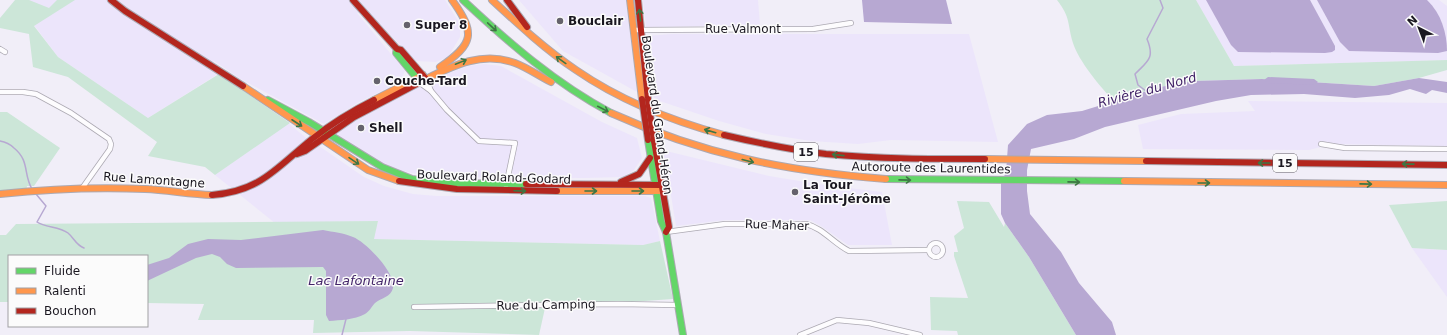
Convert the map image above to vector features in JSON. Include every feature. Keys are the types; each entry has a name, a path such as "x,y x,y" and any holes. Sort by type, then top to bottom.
{"main road":[{"name":"Boulevard Roland-Godard","path":"111,0 125,11 214,67 368,170 384,177 417,186 659,188"},
{"path":"353,0 396,49 396,53 418,81"},
{"path":"424,77 456,56 464,47 469,38 470,31 468,22 452,0"},
{"name":"Autoroute des Laurentides","path":"463,0 531,62 569,90 615,115 654,132 705,150 753,162 806,172 894,180 1447,185"},
{"name":"Autoroute des Laurentides","path":"492,0 533,38 572,68 622,96 673,119 736,138 790,149 847,156 995,160 1447,164"},
{"path":"508,0 533,38"},
{"name":"Boulevard du Grand-Héron","path":"630,0 659,188"},
{"name":"Boulevard du Grand-Héron","path":"638,0 645,99"},
{"path":"396,49 401,50 424,77"},
{"path":"424,77 467,60 491,56 512,62 537,76 569,90"},
{"name":"Rue Lamontagne","path":"0,194 83,187 148,189 210,195 227,194 252,187 296,155 300,149 362,107 424,77"},
{"name":"Boulevard Roland-Godard","path":"254,94 279,105 326,132 367,160 397,174 412,179 444,183 506,187 614,184 659,188"},
{"name":"Boulevard du Grand-Héron","path":"651,140 650,158 669,227 666,232 683,335"},
{"path":"614,184 639,175 646,167 650,158"}],"street":[{"name":"Rue Valmont","path":"634,30 813,29 851,23"},
{"path":"0,49 4,52"},
{"path":"424,77 430,92"},
{"path":"418,81 479,140 488,142 515,142 506,187"},
{"path":"0,92 23,92 36,94 72,113 109,140 111,144 110,149 83,187"},
{"path":"1321,144 1345,148 1447,150"},
{"name":"Rue Maher","path":"666,232 725,224 808,224 815,227 840,246 849,250 928,250"},
{"name":"Rue du Camping","path":"414,307 618,304 678,305"},
{"path":"800,335 837,320 869,323 920,335"}],"shaded area":[{"path":"27,0 445,0 460,24 460,37 448,57 436,62 416,61 368,12 357,13 405,71 400,82 359,102 324,124 239,78 214,61 205,66 218,74 148,118 58,57 34,25 54,12"},
{"path":"519,0 626,0 637,92 563,51"},
{"path":"643,0 758,0 760,25 646,27"},
{"path":"1196,0 1439,0 1447,6 1447,60 1234,66"},
{"path":"671,34 969,34 998,142 891,140 858,144 811,141 766,134 719,121 654,99 647,36"},
{"path":"484,64 501,66 602,122 637,138 642,158 634,170 623,177 431,177 403,171 382,163 338,137 339,132 370,110 436,78 468,66"},
{"path":"1248,101 1447,103 1447,146 1332,144 1309,150 1143,149 1138,125 1181,114 1255,111"},
{"path":"288,123 316,146 319,146 364,177 384,186 413,194 437,196 645,196 651,198 660,241 643,245 373,239 378,221 275,223 215,175"},
{"path":"662,150 769,176 824,185 882,192 892,245 848,245 810,220 725,220 676,226"},
{"path":"1412,248 1447,250 1447,297"}],"green space":[{"path":"15,0 29,0 49,8 57,0 75,0 34,26 58,57 148,118 219,74 290,123 215,175 205,167 148,156 157,142 68,77 33,67 29,34 0,28 0,18"},
{"path":"1057,0 1196,0 1234,66 1447,60 1447,70 1419,78 1374,86 1262,79 1194,81 1160,87 1114,101 1085,65 1076,50 1067,16"},
{"path":"0,112 7,112 60,148 34,186 27,186 26,191 0,194"},
{"path":"957,201 989,202 1004,227 1005,223 1029,257 1076,335 958,335 957,331 931,330 930,297 968,298 954,256 954,252 958,252 954,236 964,228"},
{"path":"1447,201 1447,250 1412,248 1389,205"},
{"path":"378,221 374,239 643,245 660,241 673,299 545,308 539,335 410,331 313,333 314,320 198,320 204,304 148,303 148,255 8,255 8,302 0,302 0,235 6,235 16,224"}],"water":[{"path":"862,0 946,0 952,24 864,22"},
{"path":"1206,0 1310,0 1335,46 1335,50 1325,53 1238,52 1231,45"},
{"path":"1317,0 1427,0 1436,11 1442,24 1446,37 1447,51 1438,53 1349,51 1340,42"},
{"name":"Rivière du Nord","path":"1419,78 1447,82 1447,93 1432,90 1426,94 1410,89 1389,95 1355,98 1304,94 1251,95 1216,101 1105,127 1074,139 1031,149 1027,170 1027,191 1030,214 1061,252 1079,283 1112,322 1116,335 1076,335 1029,257 1005,223 1001,214 1001,183 1006,172 1008,145 1027,124 1047,115 1082,111 1160,87 1194,81 1262,79 1374,86"},
{"name":"Lac Lafontaine","path":"323,230 346,234 359,240 379,259 390,274 393,282 393,288 388,295 375,303 365,314 352,319 329,321 326,315 326,271 323,267 236,268 227,264 220,257 212,254 196,258 148,281 148,265 169,258 188,244 208,239 241,240"}],"waterway":[{"path":"1146,91 1138,85 1135,74 1149,59 1150,51 1147,39 1163,8 1160,0"},
{"name":"Rivière du Nord","path":"1268,80 1314,82"},
{"path":"0,141 11,145 19,153 24,163 32,189"},
{"path":"36,194 46,206 37,222 68,233 79,245 84,248"},
{"path":"342,335 346,319"}],"traffic: fast":[{"path":"463,0 515,48 551,76 590,102 611,113"},
{"path":"397,49 396,53 419,81"},
{"path":"268,100 309,122 382,167 412,179 444,183 526,184"},
{"path":"648,140 661,221 666,232 683,335"},
{"path":"886,179 1124,181"}],"traffic: slow":[{"path":"440,67 460,52 466,45 468,37 466,21 452,0"},
{"path":"492,0 550,51 596,83 637,105 659,114 724,135"},
{"path":"630,0 642,99"},
{"path":"426,79 469,60 492,58 503,59 515,63 551,82"},
{"path":"374,100 423,75"},
{"path":"243,86 368,170 399,181"},
{"path":"611,113 677,141 746,160 815,172 886,179"},
{"path":"985,159 1146,161"},
{"path":"1124,181 1447,185"},
{"path":"0,194 108,188 162,190 212,195"},
{"path":"557,191 663,191"}],"traffic: jam":[{"path":"111,0 125,11 243,86"},
{"path":"297,154 305,151 354,117 426,79 401,50 397,49 353,0"},
{"path":"507,0 527,27"},
{"path":"638,0 648,100"},
{"path":"642,99 648,140"},
{"path":"212,195 228,194 243,190 256,184 267,177 327,128 374,100"},
{"path":"648,100 654,141"},
{"path":"724,135 753,142 826,154 895,158 985,159"},
{"path":"654,141 669,227 666,232"},
{"path":"621,182 639,174 650,158"},
{"path":"1146,161 1447,165"},
{"path":"399,181 437,188 498,191 557,191"},
{"path":"526,184 662,185"}],"place":[{"name":"Bouclair","path":"560,21"},
{"name":"Super 8","path":"407,25"},
{"name":"Couche-Tard","path":"377,81"},
{"name":"Shell","path":"361,128"},
{"name":"La Tour Saint-Jérôme","path":"795,192"}]}
